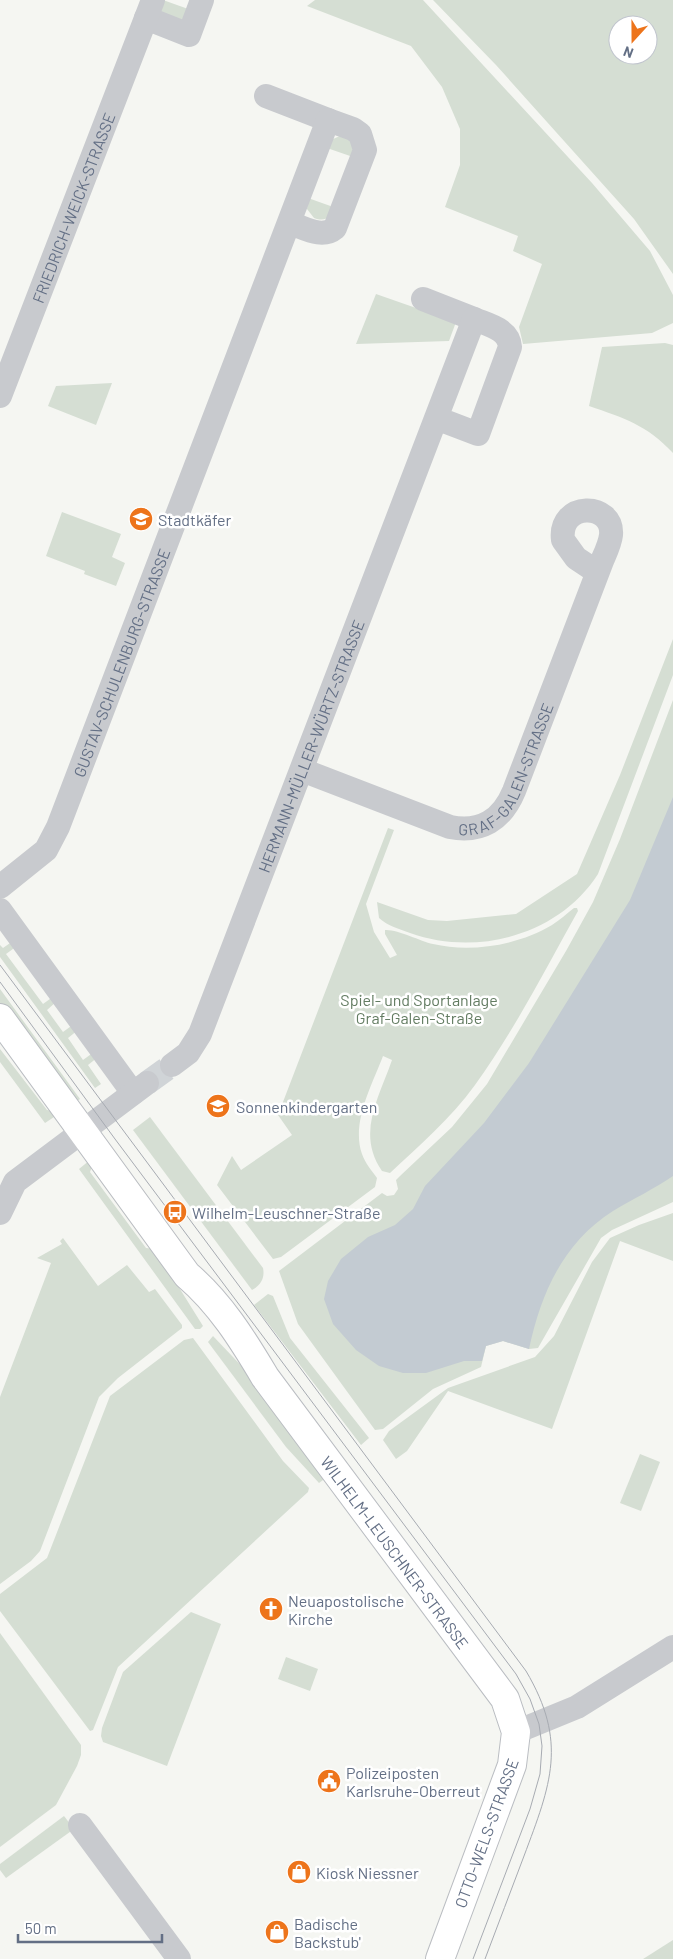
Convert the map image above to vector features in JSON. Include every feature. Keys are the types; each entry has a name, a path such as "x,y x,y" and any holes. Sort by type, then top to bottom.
{"street":[{"name":"FRIEDRICH-WEICK-STRASSE","path":"0,396 149,9 189,35 202,0"},
{"path":"266,96 353,128 364,141 364,157 336,228 331,232 320,234 290,223"},
{"name":"GUSTAV-SCHULENBURG-STRASSE","path":"0,887 46,850 58,827 328,120"},
{"path":"423,299 497,328 507,337 510,347 478,434 436,418"},
{"name":"HERMANN-MÜLLER-WÜRTZ-STRASSE","path":"172,1065 188,1053 200,1034 474,319"},
{"name":"GRAF-GALEN-STRASSE","path":"302,770 450,827 464,830 487,825 506,808 514,792 597,572"},
{"path":"0,910 140,1088 15,1182 0,1213"},
{"name":"WILHELM-LEUSCHNER-STRASSE","path":"0,1018 187,1276 206,1292 222,1312 249,1349 264,1377 505,1699 516,1732"},
{"path":"516,1732 577,1707 673,1647"},
{"name":"OTTO-WELS-STRASSE","path":"440,1959 512,1765 516,1732"},
{"path":"80,1825 179,1959"}],"green space":[{"path":"163,0 191,10 184,18 173,21 161,11"},
{"path":"315,0 423,0 592,183 650,251 673,295 673,323 652,333 523,344 519,327 542,264 513,251 518,236 445,207 460,165 460,129 442,87 411,46 307,6"},
{"path":"433,0 673,0 673,274 634,219 496,65"},
{"path":"342,135 353,141 353,157 327,148 331,140"},
{"path":"308,198 336,208 327,218 321,220 314,218 307,209"},
{"path":"376,294 456,322 449,341 356,344"},
{"path":"665,343 673,345 673,453 644,429 624,419 589,406 602,347"},
{"path":"112,383 96,425 48,406 56,386"},
{"path":"62,512 121,534 112,557 125,563 116,586 84,574 85,571 46,556"},
{"path":"673,639 673,675 598,874 581,895 562,912 539,926 489,941 462,942 436,940 398,929 379,918 377,902 428,920 447,921 516,914 577,874 620,775"},
{"path":"673,700 673,1202 612,1230 601,1238 538,1348 529,1349 503,1341 486,1346 481,1367 433,1389 383,1429 375,1430 298,1324 279,1271 382,1193 387,1196 394,1195 398,1189 396,1180 452,1127 487,1084 593,902 620,839"},
{"name":"Spiel- und Sportanlage Graf-Galen-Straße","path":"388,828 394,830 366,904 374,932 390,958 397,955 385,934 385,930 396,931 433,944 448,947 479,947 525,938 552,925 574,908 577,908 578,911 516,1022 475,1085 445,1120 390,1173 382,1171 374,1157 370,1129 376,1102 392,1060 383,1056 364,1104 359,1130 362,1154 377,1178 375,1187 281,1257 273,1259 217,1185 232,1156 241,1170 292,1135 278,1115"},
{"path":"13,941 17,946 6,954 43,1004 54,996 57,1001 47,1010 63,1032 74,1024 78,1030 68,1038 83,1060 94,1052 98,1057 88,1065 101,1084 95,1088 0,957 0,945 3,948"},
{"path":"0,989 80,1099 74,1103 0,1003"},
{"path":"0,1049 47,1110 53,1111 57,1115 45,1123 0,1062"},
{"path":"150,1117 263,1268 262,1281 252,1290 133,1130"},
{"path":"90,1160 93,1164 90,1172 146,1248 155,1249 203,1326 200,1329 195,1329 79,1169"},
{"path":"673,1213 673,1261 620,1241 552,1429 448,1391 407,1451 396,1459 383,1440 389,1431 448,1388 535,1357 554,1336 592,1262 610,1238"},
{"path":"63,1238 98,1286 127,1265 149,1292 155,1289 182,1325 182,1328 118,1378 99,1397 40,1551 31,1561 0,1584 0,1397 51,1263 37,1258 62,1244 60,1241"},
{"path":"268,1294 273,1296 290,1338 369,1438 361,1445 254,1305"},
{"path":"213,1336 252,1377 327,1477 319,1483 286,1447 208,1342"},
{"path":"193,1338 283,1461 309,1488 308,1492 118,1667 93,1730 90,1731 0,1611 0,1594 47,1558 110,1396 184,1340"},
{"path":"640,1454 660,1462 641,1511 620,1503"},
{"path":"191,1612 221,1624 167,1766 103,1742 101,1736 102,1728 123,1672"},
{"path":"0,1633 81,1745 81,1755 56,1805 0,1847"},
{"path":"286,1657 318,1669 310,1691 278,1679"},
{"path":"64,1816 74,1829 6,1878 0,1870 0,1864"},
{"path":"673,1940 673,1959 643,1959"}],"shaded area":[{"path":"673,797 673,1176 613,1211 580,1238 557,1271 548,1289 540,1308 529,1349 503,1341 486,1346 482,1361 464,1361 426,1373 403,1373 379,1366 356,1350 333,1324 324,1299 328,1281 341,1259 368,1237 395,1225 413,1209 425,1186 484,1123 529,1063 630,900"}],"tunnel":[{"path":"147,1083 172,1065"}],"tram line":[{"path":"0,965 526,1671 539,1696 547,1720 551,1742 548,1785 534,1830 485,1959"},
{"path":"0,982 115,1139 516,1674 530,1699 539,1724 542,1746 540,1774 530,1809 473,1959"}],"place":[{"name":"Stadtkäfer","path":"141,519"},
{"name":"Sonnenkindergarten","path":"218,1106"},
{"name":"Wilhelm-Leuschner-Straße","path":"175,1212"},
{"name":"Neuapostolische Kirche","path":"271,1609"},
{"name":"Polizeiposten Karlsruhe-Oberreut","path":"329,1781"},
{"name":"Kiosk Niessner","path":"299,1872"},
{"name":"Badische Backstub'","path":"277,1932"}]}
